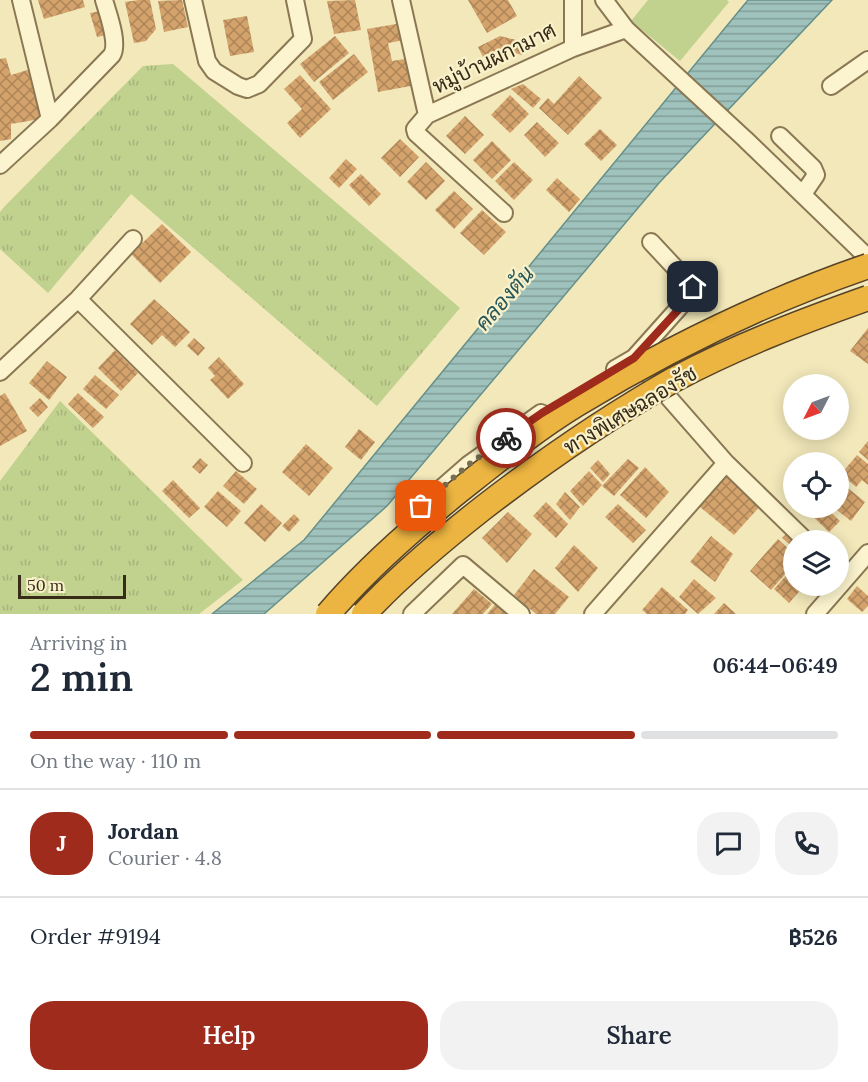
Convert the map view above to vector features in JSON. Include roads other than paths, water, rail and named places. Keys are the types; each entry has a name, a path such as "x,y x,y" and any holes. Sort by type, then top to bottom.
{"highway":[{"name":"ทางพิเศษฉลองรัช","path":"328,614 384,555 426,517 508,451 576,404 728,322 788,295 868,266"},
{"name":"ทางพิเศษฉลองรัช","path":"364,614 401,576 442,540 522,478 594,428 676,379 737,349 868,297"}],"street":[{"path":"21,0 50,119"},
{"path":"0,165 50,119 112,55 115,50 104,0"},
{"path":"193,0 207,61 214,71 238,86 247,88 259,84 302,41 303,36 295,0"},
{"name":"หมู่บ้านผกามาศ","path":"401,0 427,115"},
{"name":"หมู่บ้านผกามาศ","path":"504,213 416,133 417,126 427,115 573,48 573,0"},
{"path":"604,0 626,29 745,139 868,258"},
{"path":"573,48 626,29"},
{"path":"831,86 868,60"},
{"path":"780,136 813,168 816,175 802,194"},
{"path":"0,372 78,299 133,239"},
{"path":"405,520 468,465 542,413 634,358 693,292 693,287 651,242"},
{"path":"78,299 243,463"},
{"path":"634,358 726,463 795,530"},
{"path":"593,614 726,463"},
{"path":"849,570 868,553"},
{"path":"412,614 463,565 521,614"},
{"path":"815,614 828,596"}],"water":[{"name":"คลองตัน","path":"748,0 832,0 659,183 387,506 264,614 212,614 304,540"}]}
